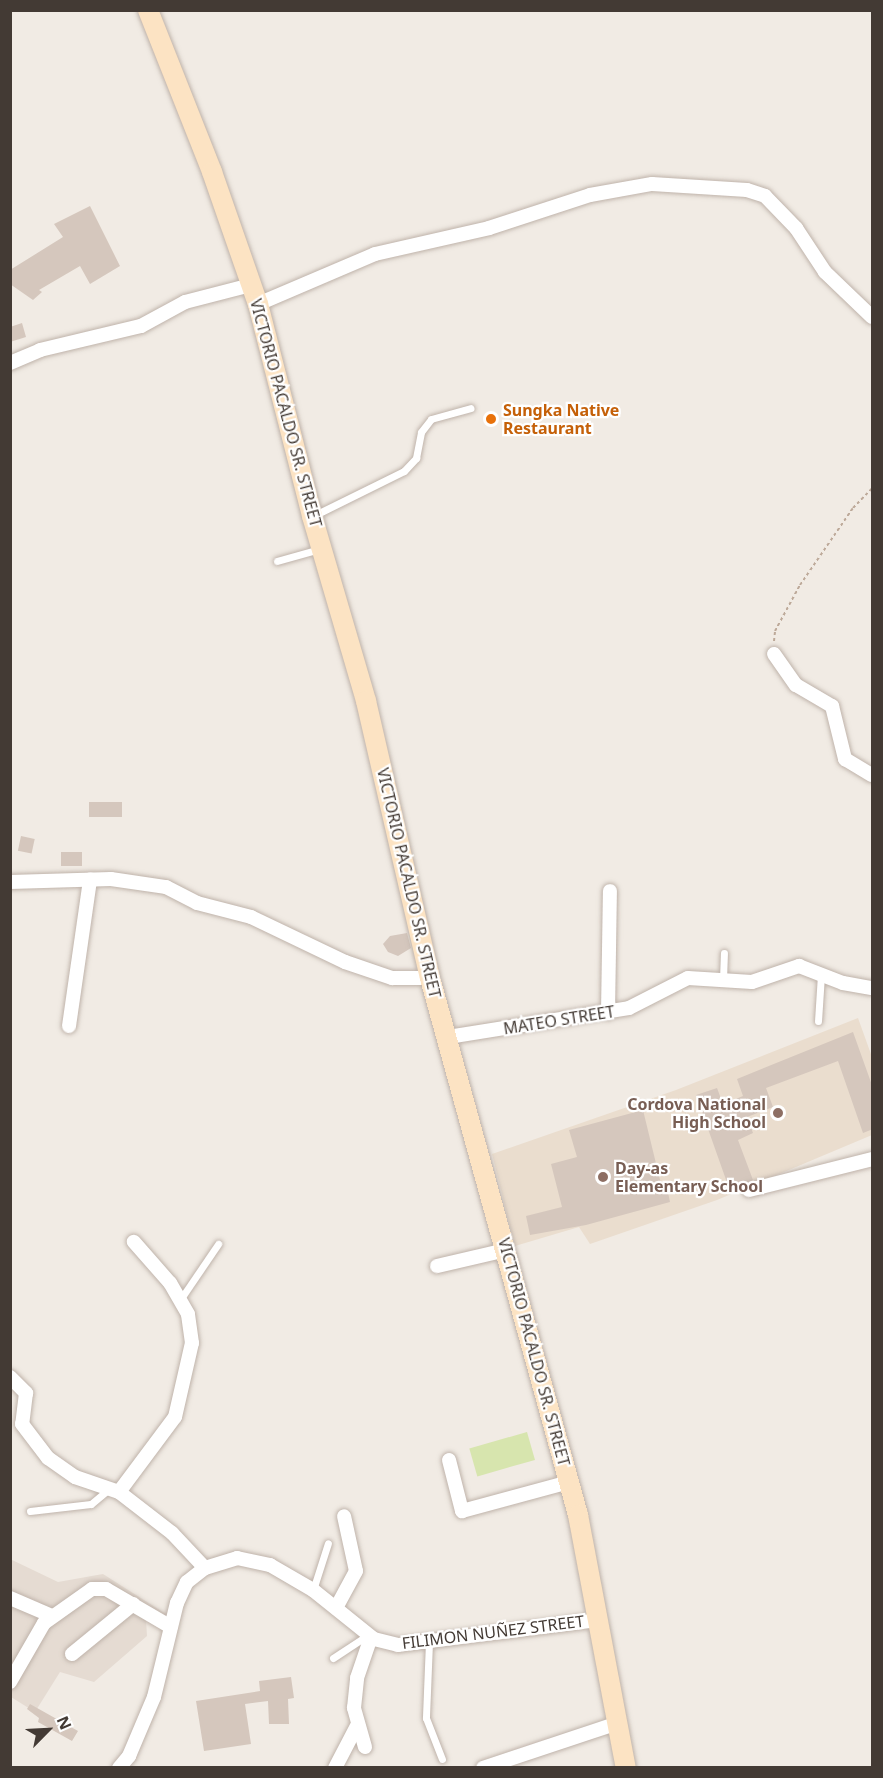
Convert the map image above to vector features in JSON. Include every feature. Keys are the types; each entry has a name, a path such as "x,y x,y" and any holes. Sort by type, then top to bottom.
{"street":[{"name":"VICTORIO PACALDO SR. STREET","path":"151,12 212,172 258,304 312,516 372,722 430,978 569,1482 626,1767"},
{"path":"258,304 375,254 489,228 590,195 652,184 747,190 765,195 796,228 825,272 873,317"},
{"path":"12,359 141,326 185,302 251,285"},
{"path":"774,654 796,685 832,706 845,759 873,775"},
{"path":"10,882 90,880 166,887 197,903 251,917 345,962 392,978 430,978"},
{"path":"69,1026 90,880"},
{"path":"608,1013 610,891"},
{"name":"MATEO STREET","path":"448,1037 629,1008 688,978 752,982 799,966 821,975 873,988"},
{"path":"749,1190 873,1159"},
{"path":"114,1491 175,1417 192,1343 188,1314 180,1300 135,1242"},
{"path":"437,1266 506,1250"},
{"path":"10,1377 26,1393 22,1425 48,1458 75,1477 114,1491 172,1533 205,1568"},
{"path":"449,1460 462,1511 569,1482"},
{"path":"336,1608 356,1571 344,1516"},
{"name":"FILIMON NUÑEZ STREET","path":"119,1767 129,1756 154,1697 171,1627 187,1582 205,1568 237,1558 270,1565 313,1590 370,1636 398,1645 598,1620"},
{"path":"10,1682 52,1616 98,1587 171,1627"},
{"path":"10,1598 52,1616"},
{"path":"72,1654 133,1605"},
{"path":"365,1747 357,1726 357,1678 370,1636"},
{"path":"483,1767 618,1723"},
{"path":"336,1767 357,1726"}],"lane":[{"path":"312,516 404,471 416,458 421,432 430,419 471,408"},
{"path":"277,561 322,548"},
{"path":"723,980 724,953"},
{"path":"818,1021 821,975"},
{"path":"180,1300 218,1244"},
{"path":"30,1511 91,1504 114,1491"},
{"path":"313,1590 328,1543"},
{"path":"333,1658 370,1636"},
{"path":"429,1642 426,1718 442,1759"}],"path":[{"path":"774,654 775,631 800,585 853,508 873,488"}],"shaded area":[{"path":"858,1018 872,1057 872,1135 717,1200 590,1244 579,1227 515,1246 492,1154 676,1090"},
{"path":"10,1559 58,1582 103,1574 166,1614 161,1628 146,1620 147,1636 94,1682 60,1672 35,1712 11,1697"}],"green space":[{"path":"527,1432 535,1460 477,1476 469,1449"}],"building":[{"path":"90,206 120,266 90,284 80,266 39,290 42,292 33,300 10,284 10,270 63,237 54,224"},
{"path":"22,323 26,337 10,342 10,327"},
{"path":"89,802 122,802 122,817 89,817"},
{"path":"21,836 35,839 32,854 18,851"},
{"path":"61,852 82,852 82,866 61,866"},
{"path":"407,933 411,948 398,956 388,952 383,944 390,936"},
{"path":"853,1032 873,1088 873,1129 863,1133 838,1061 766,1088 773,1107 747,1117 753,1133 738,1140 753,1180 730,1191 696,1095 717,1088 723,1104 743,1096 737,1079"},
{"path":"643,1110 661,1184 666,1183 670,1202 586,1225 530,1235 526,1216 562,1207 551,1164 577,1157 569,1130"},
{"path":"291,1677 294,1698 288,1699 289,1724 269,1724 268,1701 245,1704 251,1744 204,1751 196,1701 260,1691 259,1681"},
{"path":"30,1704 78,1731 72,1741 38,1722 39,1718 27,1709"}],"place":[{"name":"Sungka Native Restaurant","path":"491,419"},
{"name":"Cordova National High School","path":"778,1113"},
{"name":"Day-as Elementary School","path":"603,1177"}]}
